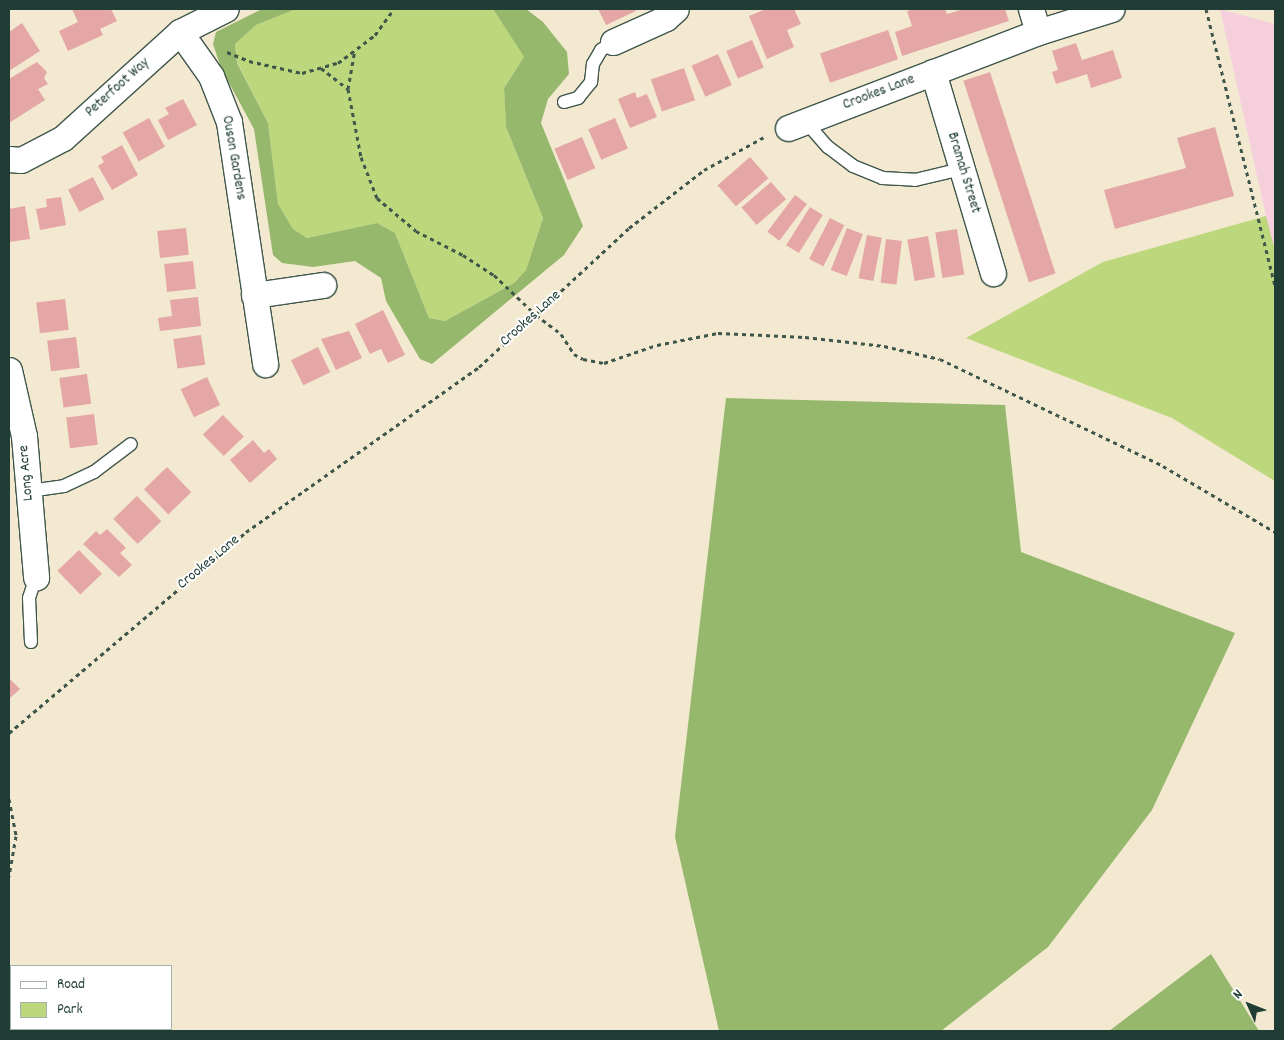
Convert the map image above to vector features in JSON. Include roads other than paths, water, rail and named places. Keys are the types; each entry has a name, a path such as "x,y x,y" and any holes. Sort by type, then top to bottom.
{"street":[{"name":"Peterfoot Way","path":"9,159 20,160 63,138 180,32 226,9"},
{"path":"613,42 666,18 676,9"},
{"path":"1031,9 1038,32"},
{"name":"Crookes Lane","path":"796,124 1038,32 1112,9"},
{"name":"Ouson Gardens","path":"180,32 211,76 229,122 265,364"},
{"name":"Bramah Street","path":"933,72 993,273"},
{"path":"254,295 323,285"},
{"name":"Long Acre","path":"9,370 24,436 36,578"}],"lane":[{"path":"564,102 578,98 591,82 593,64 601,50 613,42"},
{"path":"796,124 852,166 882,178 915,180 961,169"},
{"path":"29,491 64,486 94,472 131,444"},
{"path":"31,642 29,598 36,578"}]}
